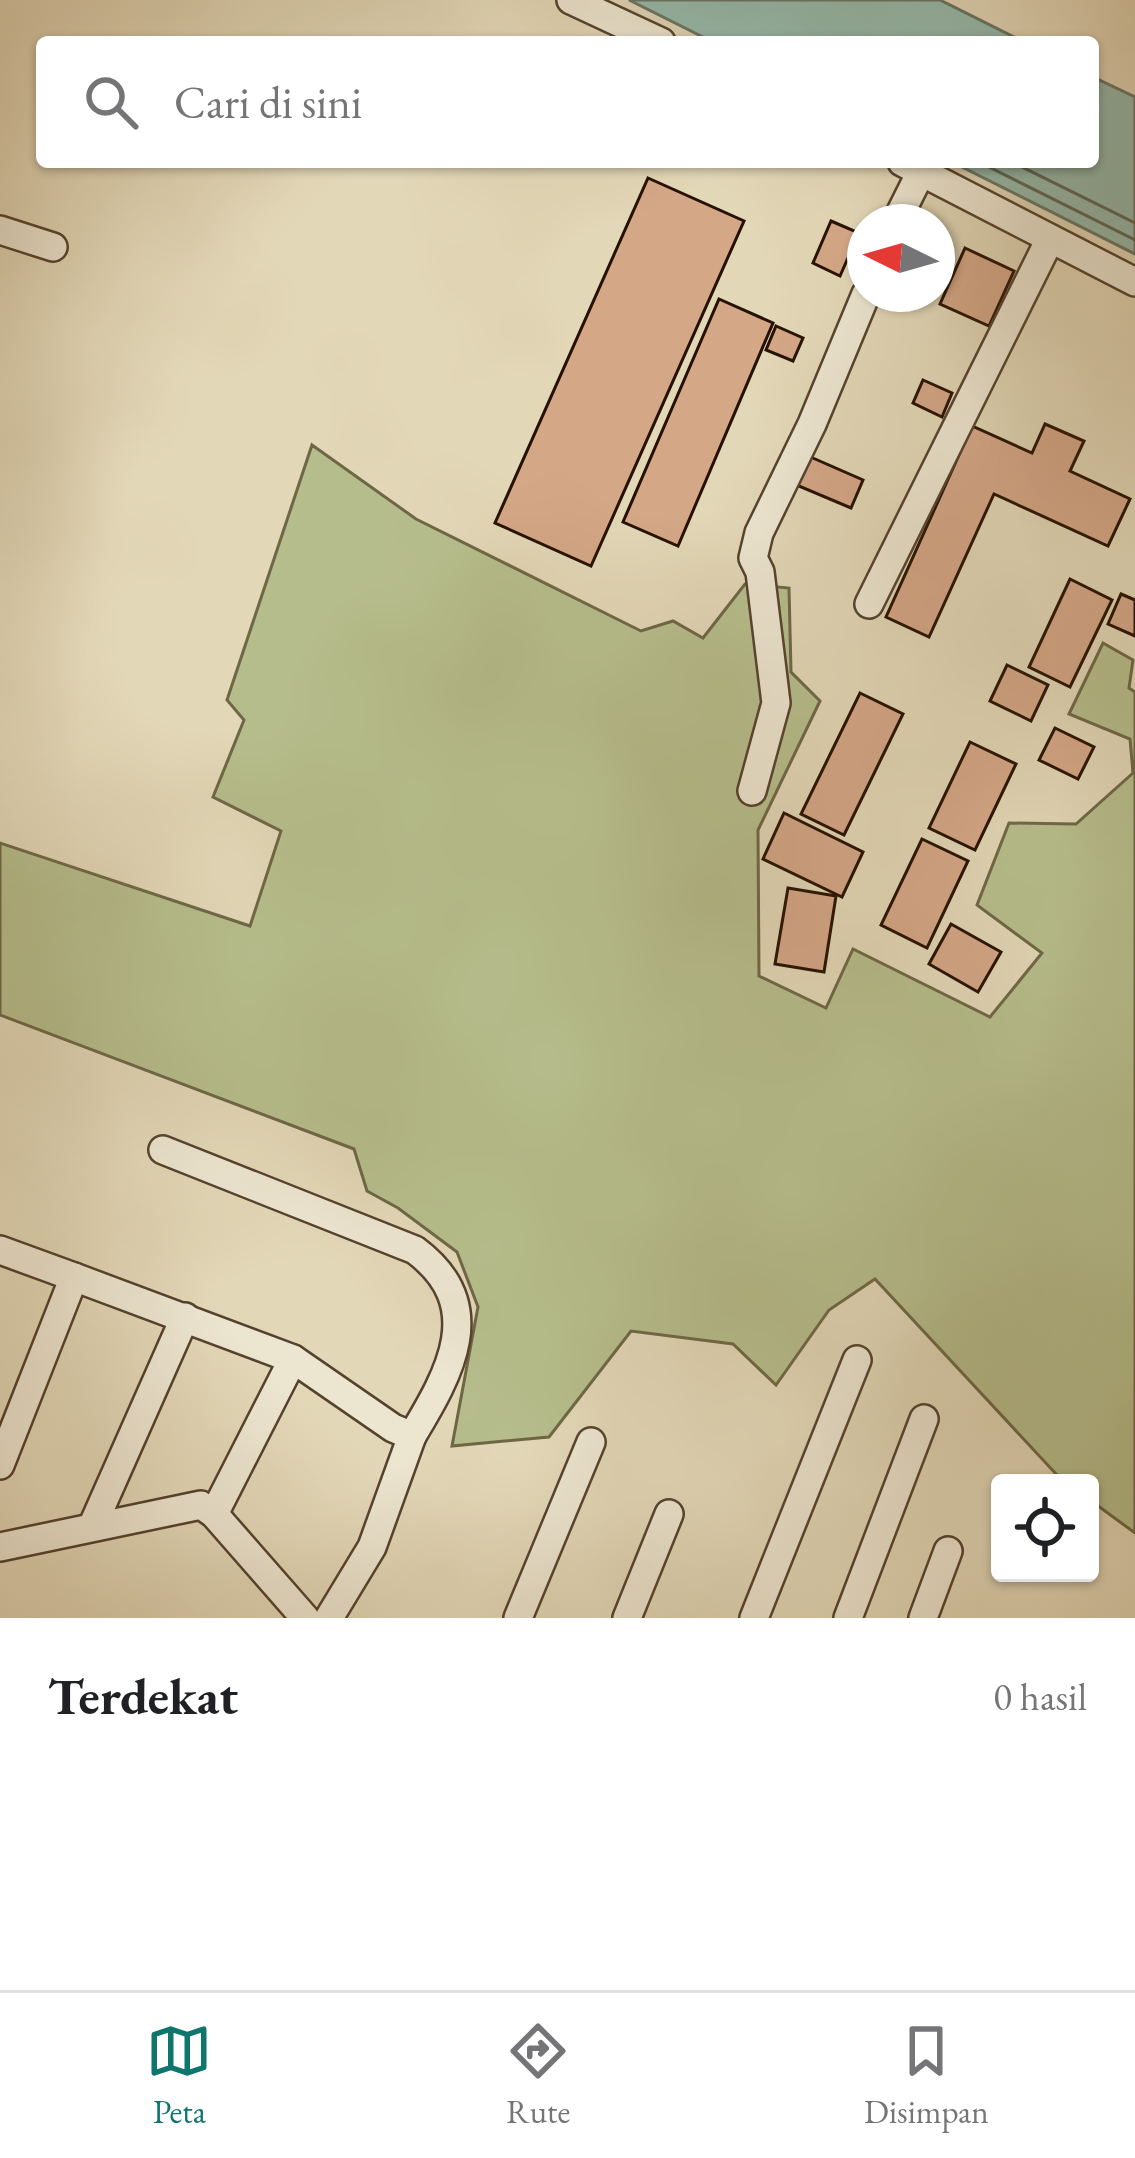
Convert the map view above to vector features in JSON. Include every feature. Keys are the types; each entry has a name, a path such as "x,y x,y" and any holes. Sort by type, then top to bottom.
{"street":[{"path":"571,0 649,36"},
{"path":"901,204 911,168"},
{"path":"913,168 1135,282"},
{"path":"0,230 53,247"},
{"path":"869,604 1050,239"},
{"path":"752,791 776,703 760,572 753,557 759,533 859,312"},
{"path":"163,1150 415,1250 440,1269 455,1306 456,1342 444,1383 412,1436 372,1547 329,1618"},
{"path":"0,1250 293,1359 393,1428 412,1436"},
{"path":"0,1466 74,1277"},
{"path":"92,1527 185,1317"},
{"path":"214,1514 293,1359"},
{"path":"754,1618 857,1360"},
{"path":"848,1618 924,1419"},
{"path":"518,1618 591,1442"},
{"path":"0,1547 201,1505 305,1618"},
{"path":"627,1618 669,1514"},
{"path":"923,1618 948,1551"}],"green space":[{"path":"312,445 416,519 641,631 673,621 703,638 745,584 789,588 791,672 820,701 758,830 759,976 826,1008 853,949 990,1017 1042,953 977,905 1009,823 1076,824 1133,773 1130,739 1069,714 1103,643 1133,660 1129,688 1135,692 1135,1533 1099,1507 1099,1474 1056,1474 875,1279 829,1310 776,1385 733,1344 631,1331 549,1437 452,1446 478,1307 457,1252 367,1191 354,1149 0,1015 0,843 250,926 281,831 213,797 244,720 227,700"}],"water":[{"path":"629,0 940,0 1012,36 701,36"},
{"path":"1099,80 1135,97 1135,254 964,168 1099,168"}],"building":[{"path":"648,178 744,221 591,566 495,523"},
{"path":"831,221 847,228 847,260 840,276 813,263"},
{"path":"965,248 1014,271 989,326 955,311 955,270"},
{"path":"719,299 773,323 678,546 623,522"},
{"path":"776,326 803,338 793,361 766,350"},
{"path":"923,380 952,393 942,417 913,403"},
{"path":"1045,424 1084,441 1070,471 1130,499 1108,546 994,494 929,637 886,617 972,426 1032,453"},
{"path":"806,455 863,480 851,508 794,484"},
{"path":"1070,579 1112,600 1070,687 1029,667"},
{"path":"1121,594 1135,600 1135,636 1108,624"},
{"path":"1007,665 1048,685 1031,721 990,701"},
{"path":"860,693 903,714 844,835 801,814"},
{"path":"1055,728 1094,747 1078,779 1039,760"},
{"path":"970,742 1016,764 975,850 929,828"},
{"path":"784,813 863,852 842,897 763,859"},
{"path":"922,839 968,861 927,948 881,925"},
{"path":"788,888 836,896 824,972 775,964"},
{"path":"951,924 1001,952 978,992 929,964"}]}
